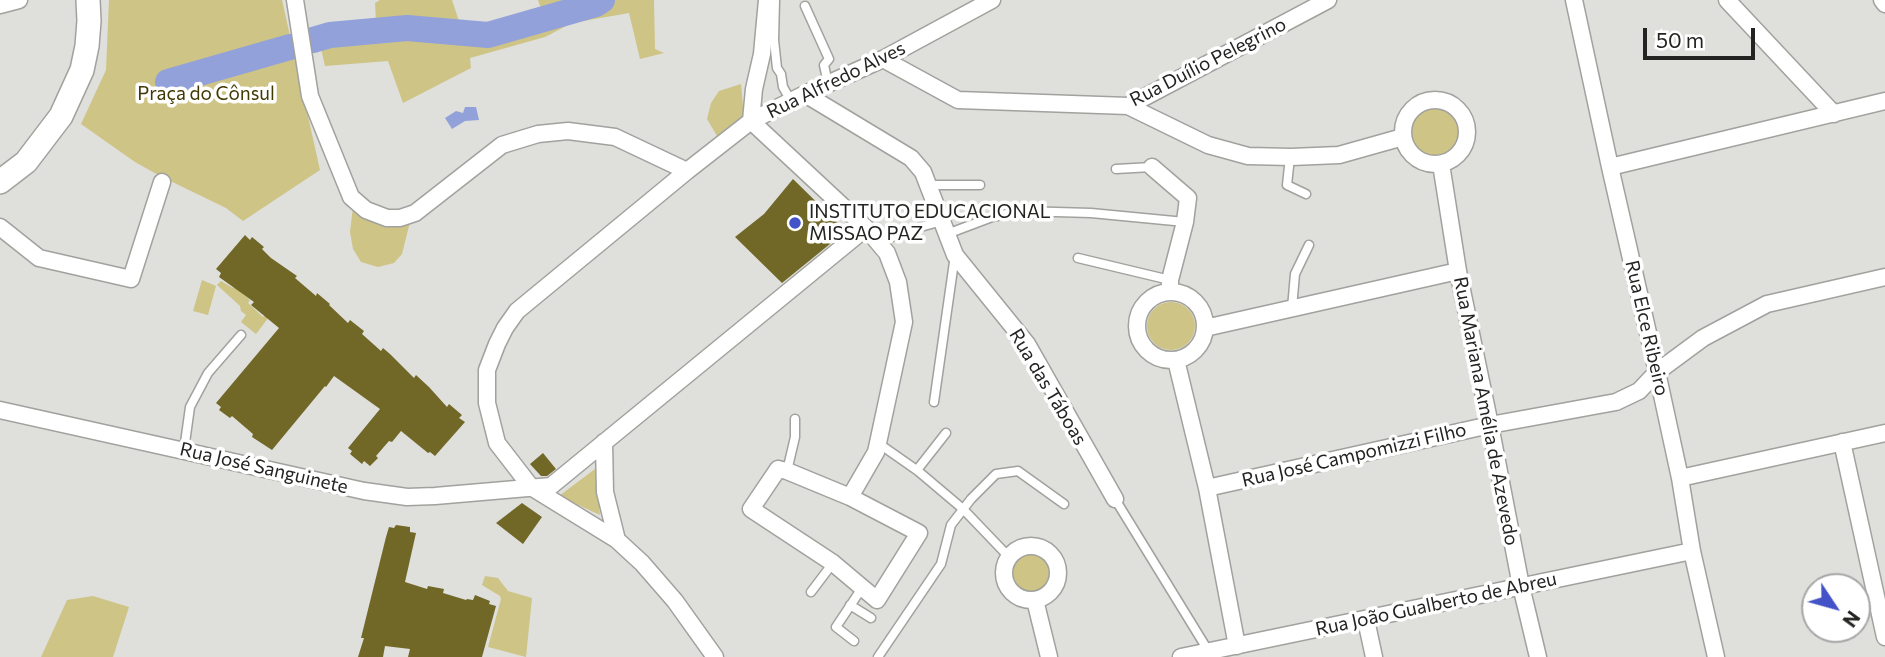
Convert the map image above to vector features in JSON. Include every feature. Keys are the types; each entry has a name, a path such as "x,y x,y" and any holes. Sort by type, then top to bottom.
{"main road":[{"path":"0,182 26,162 61,116 82,70 87,46 88,0"}],"street":[{"path":"0,5 19,0"},
{"path":"295,0 310,96 351,197 366,210 387,218 400,218 415,213 502,145 538,134 568,131 615,137 687,171"},
{"path":"767,0 762,54 754,89 751,121 866,228 887,253 898,282 904,322 876,452 850,497"},
{"name":"Rua Alfredo Alves","path":"531,487 497,443 487,403 486,370 505,328 517,311 751,121 828,83 883,60 992,0"},
{"name":"Rua Duílio Pelegrino","path":"883,60 958,100 1128,106 1328,0"},
{"name":"Rua Elce Ribeiro","path":"1574,0 1657,372 1716,657"},
{"path":"1727,0 1834,114"},
{"name":"Rua das Táboas","path":"798,98 911,158 923,172 954,256 1027,344 1115,499"},
{"path":"1431,101 1452,105 1465,122 1467,133 1459,153 1441,164 1430,164 1412,155 1403,137 1407,117 1413,109 1431,101"},
{"path":"1610,167 1885,101"},
{"path":"1128,106 1208,145 1248,156 1339,155 1403,137"},
{"name":"Rua Mariana Amélia de Azevedo","path":"1441,164 1458,271 1521,586 1538,657"},
{"path":"1152,167 1188,198 1170,286 1149,299 1142,308 1137,329 1140,340 1155,356 1165,360 1177,360 1196,349 1203,339 1204,316 1191,298 1170,286"},
{"path":"0,227 39,258 131,279 162,182"},
{"name":"Rua José Sanguinete","path":"0,410 364,491 407,497 551,486 866,228"},
{"path":"1205,328 1458,271"},
{"name":"Rua José Campomizzi Filho","path":"1207,488 1490,425 1615,402 1639,391 1657,372 1703,338 1767,304 1885,276"},
{"path":"1177,360 1207,488 1237,646"},
{"path":"1679,478 1885,433"},
{"path":"604,442 606,492 617,540"},
{"path":"1842,442 1885,637"},
{"path":"778,469 850,497 919,533 877,600 832,563 751,509 778,469"},
{"path":"531,487 617,540 642,563 675,601 715,657"},
{"path":"1023,547 1041,547 1049,552 1058,567 1056,585 1051,592 1035,600 1017,597 1005,583 1003,574 1009,557 1023,547"},
{"name":"Rua João Gualberto de Abreu","path":"1181,657 1209,654 1692,551"},
{"path":"1035,600 1049,657"},
{"path":"1366,620 1374,657"}],"lane":[{"path":"775,0 776,61 783,87 798,98"},
{"path":"805,6 829,58 824,65 828,83"},
{"path":"1290,157 1287,186 1306,194"},
{"path":"1116,169 1152,167"},
{"path":"928,185 980,185"},
{"path":"880,244 899,233 944,228 1021,211 1091,213 1185,222"},
{"path":"1292,308 1295,274 1309,245"},
{"path":"934,402 954,256"},
{"path":"1078,258 1170,286"},
{"path":"184,450 190,407 208,373 242,335"},
{"path":"787,471 795,437 795,419"},
{"path":"917,470 946,433"},
{"path":"878,443 917,470 963,509 1009,557"},
{"path":"878,657 941,564 951,525 996,474 1018,471 1064,504"},
{"name":"Rua das Táboas","path":"1115,499 1209,654"},
{"path":"811,592 832,563"},
{"path":"854,641 836,627 862,588"},
{"path":"850,605 872,618"}],"green space":[{"name":"Praça do Cônsul","path":"109,0 282,0 320,170 243,221 226,208 135,162 81,124 106,70"},
{"path":"380,0 452,0 464,36 539,15 541,9 538,0 654,0 655,49 664,53 640,59 629,13 572,23 545,37 470,58 471,68 403,103 388,61 325,66 318,35 376,22 375,3"},
{"path":"741,84 744,117 717,136 707,119 711,103 719,91"},
{"path":"1435,108 1452,115 1459,132 1452,149 1435,156 1418,149 1411,132 1418,115"},
{"path":"353,207 411,218 402,254 394,263 378,267 361,262 353,249 350,232"},
{"path":"202,280 216,286 208,315 193,311"},
{"path":"221,281 235,287 263,317 266,314 269,317 256,334 241,322 246,315 217,285"},
{"path":"1171,302 1188,309 1195,326 1188,343 1171,350 1154,343 1147,326 1154,309"},
{"path":"595,469 600,515 559,496"},
{"path":"1031,551 1046,558 1053,573 1046,588 1031,595 1016,588 1009,573 1016,558"},
{"path":"485,576 498,578 508,591 532,598 526,657 488,647 501,599 482,585"},
{"path":"93,596 129,607 113,657 41,657 67,600"}],"water":[{"path":"465,107 476,107 479,120 465,121 452,129 445,118 456,111 463,113"}],"building":[{"name":"INSTITUTO EDUCACIONAL MISSAO PAZ","path":"793,179 846,231 782,283 735,237 764,214"},
{"path":"245,235 264,247 262,249 271,258 297,276 295,278 330,304 348,323 350,320 364,331 362,334 381,351 383,348 414,378 416,375 447,407 449,404 462,415 459,418 465,422 435,456 401,431 392,442 389,441 370,466 364,461 362,464 350,454 352,451 348,448 380,409 334,376 272,450 252,437 253,434 232,416 230,418 219,410 221,407 216,403 279,328 251,305 254,302 219,277 221,273 216,269"},
{"path":"543,453 556,469 547,476 541,476 530,464"},
{"path":"522,503 542,517 523,544 496,523"},
{"path":"396,525 410,527 410,532 416,533 405,582 427,589 428,586 444,589 443,593 466,600 473,600 475,595 496,606 482,657 408,657 410,649 385,646 383,657 358,657 386,537 389,527 394,528"}],"waterway":[{"path":"313,40 330,35 407,28 488,35 602,0"},
{"path":"168,82 290,47"}],"place":[{"name":"INSTITUTO EDUCACIONAL MISSAO PAZ","path":"795,223"}]}
